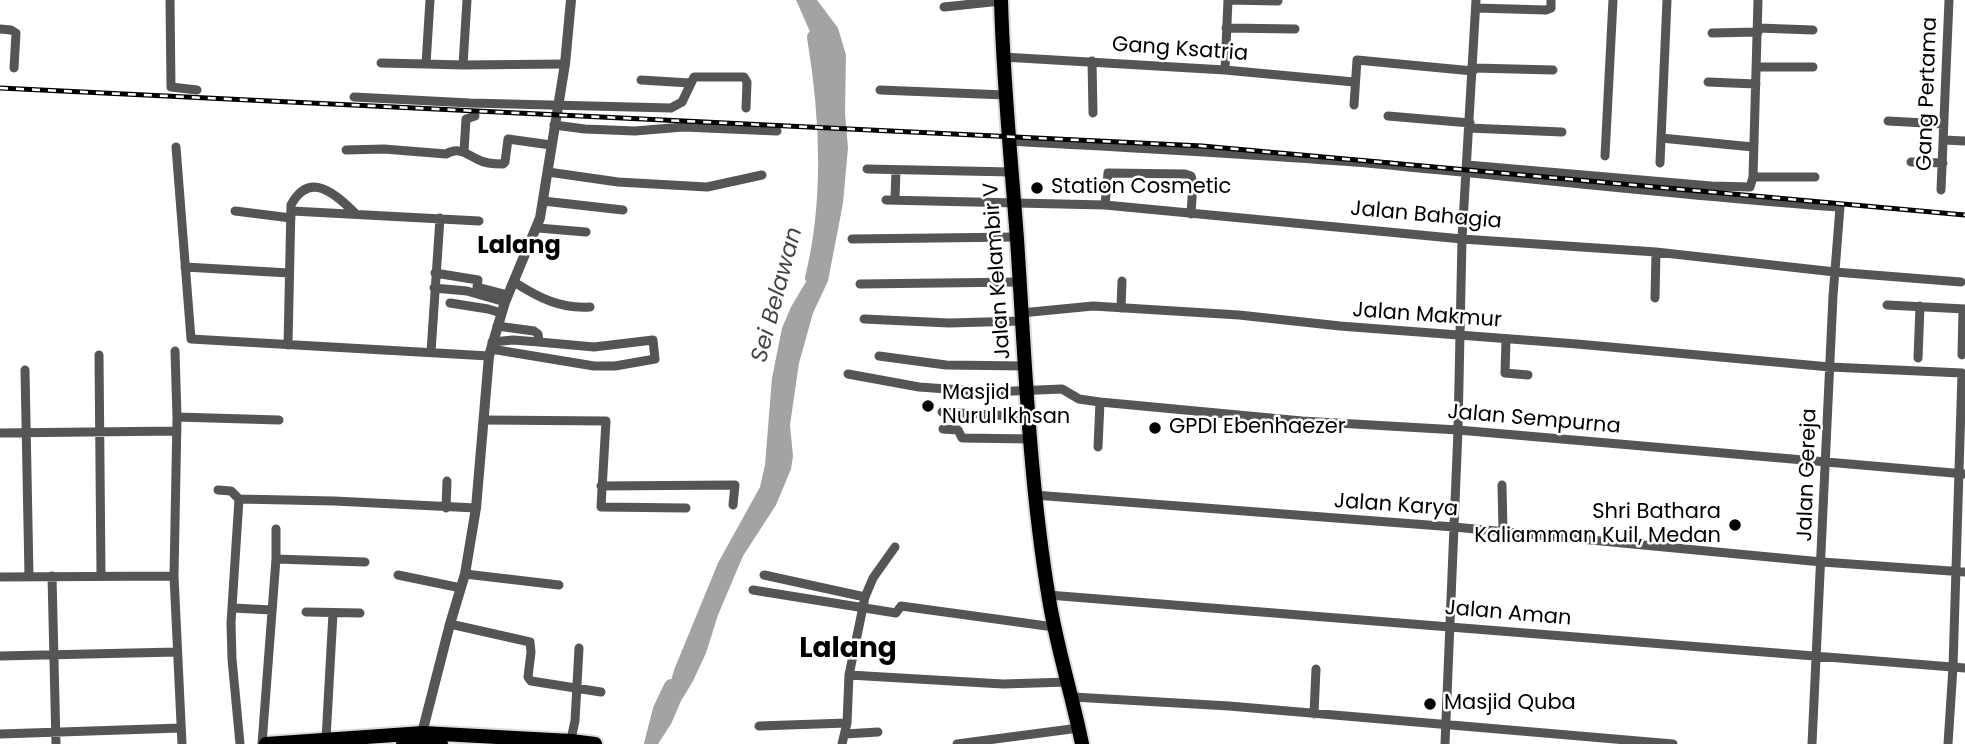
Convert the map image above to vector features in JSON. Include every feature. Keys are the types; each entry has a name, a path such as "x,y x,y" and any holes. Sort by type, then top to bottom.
{"main road":[{"name":"Jalan Kelambir V","path":"1001,1 1008,141 1034,495 1054,627 1082,744"},
{"path":"264,744 326,740 595,744"},
{"path":"403,744 421,740 441,744"}],"street":[{"path":"170,0 171,87 197,90"},
{"path":"426,64 430,0"},
{"path":"463,65 467,0"},
{"path":"421,740 465,574 476,508 491,349 504,304 538,228 544,201 565,64 571,0"},
{"path":"1225,70 1228,0 1278,1"},
{"path":"1445,744 1458,430 1462,239 1476,4 1546,10 1551,8 1551,0"},
{"path":"1605,156 1612,0"},
{"path":"1660,163 1667,0"},
{"path":"1008,141 1183,149 1750,187 1753,177 1758,0"},
{"name":"Gang Pertama","path":"1941,190 1949,0"},
{"path":"944,7 1001,1"},
{"path":"1226,28 1295,29"},
{"path":"0,29 16,33 14,68"},
{"path":"1712,33 1813,30"},
{"name":"Gang Ksatria","path":"1003,57 1225,70 1354,82"},
{"path":"1354,105 1355,62 1358,60 1474,70 1553,70"},
{"path":"1092,61 1093,113"},
{"path":"381,63 565,64"},
{"path":"1757,67 1814,67"},
{"path":"354,97 671,108 682,103 694,77 744,77 747,82 746,108"},
{"path":"641,80 690,83"},
{"path":"1708,82 1756,84"},
{"path":"880,90 1005,96"},
{"path":"464,151 466,119 475,116"},
{"path":"1388,116 1562,132"},
{"path":"1888,121 1944,124"},
{"path":"554,125 585,129 684,127 778,131"},
{"path":"1661,138 1753,147"},
{"path":"346,150 384,149 446,154 464,151 480,161 503,164 508,139 551,145"},
{"path":"1944,140 1965,141"},
{"path":"176,147 191,339 431,352 491,349 579,365 655,359 653,340 594,347 513,340 491,349"},
{"path":"1911,162 1943,163"},
{"path":"867,169 1012,172"},
{"name":"Jalan Gereja","path":"1466,169 1840,207 1812,744"},
{"name":"Jalan Bahagia","path":"896,170 890,200 1105,205 1462,239 1656,252 1835,272 1961,282"},
{"path":"548,172 608,181 707,187 762,175"},
{"path":"1105,205 1108,173 1185,174 1191,176 1193,183 1191,214"},
{"path":"1753,177 1815,177"},
{"path":"288,345 291,205 296,196 305,189 321,188 341,200 355,214"},
{"path":"544,201 622,210"},
{"path":"235,211 479,221"},
{"path":"431,352 440,218"},
{"path":"538,228 586,232"},
{"path":"852,239 1017,237"},
{"path":"1655,298 1656,252"},
{"path":"185,267 289,273"},
{"path":"435,273 478,280 476,290"},
{"path":"1121,308 1122,281"},
{"path":"514,282 561,306 590,307"},
{"path":"860,284 1019,282"},
{"path":"434,288 476,290 504,304"},
{"path":"450,303 488,309 504,304"},
{"path":"1887,305 1964,309 1962,355"},
{"name":"Jalan Makmur","path":"864,319 949,323 1021,317 1093,306 1239,315 1339,327 1762,359 1830,367 1962,373 1961,474"},
{"path":"1918,358 1920,306"},
{"path":"497,326 536,332 539,342"},
{"path":"1506,340 1505,373 1528,375"},
{"path":"614,345 615,364"},
{"path":"175,351 177,431 174,576 181,744"},
{"path":"99,355 101,575"},
{"path":"879,356 946,365 1026,366"},
{"path":"25,370 29,576"},
{"name":"Jalan Sempurna","path":"848,374 919,387 1026,391 1062,389 1079,399 1100,402 1301,421 1458,430 1961,474"},
{"path":"1098,447 1100,402"},
{"path":"942,412 1029,417"},
{"path":"177,417 279,420"},
{"path":"484,420 606,421 600,503 603,508 686,508"},
{"path":"943,429 958,430 962,438 1031,439"},
{"path":"0,433 177,431"},
{"path":"1948,744 1960,571 1961,474"},
{"path":"446,508 447,481"},
{"path":"601,486 735,485 733,505"},
{"path":"1503,485 1503,531"},
{"path":"218,490 235,493 239,499 232,659 240,744"},
{"name":"Jalan Karya","path":"1034,495 1503,531 1822,562 1960,571"},
{"path":"239,499 476,508"},
{"path":"264,744 276,529"},
{"path":"842,744 847,723 849,676 865,597 873,578 895,547"},
{"path":"276,559 365,562"},
{"path":"465,574 559,584"},
{"path":"398,575 461,588"},
{"path":"764,575 865,597"},
{"path":"0,576 174,576"},
{"path":"51,576 56,744"},
{"path":"753,590 862,609 897,613 901,606 1054,627"},
{"name":"Jalan Aman","path":"1048,595 1965,668"},
{"path":"233,608 272,610"},
{"path":"306,612 360,613"},
{"path":"326,740 333,613"},
{"path":"450,624 530,642 528,679 601,692"},
{"path":"570,742 575,721 579,648"},
{"path":"0,656 176,652"},
{"path":"1314,714 1317,669"},
{"path":"849,676 1013,684 1314,714 1673,744"},
{"path":"759,726 847,723"},
{"path":"0,734 181,728"},
{"path":"957,744 1079,728"},
{"path":"845,734 878,733"}],"shaded area":[{"name":"Sei Belawan","path":"796,0 817,0 838,28 846,55 845,113 848,148 843,203 828,281 813,313 799,363 790,425 793,456 791,469 776,505 743,556 718,615 706,653 671,724 658,744 645,744 657,731 674,670 718,563 760,487 765,465 772,378 782,328 810,275 821,243 825,174 823,94 811,34"}],"waterway":[{"name":"Sei Belawan","path":"812,278 822,219 825,158 822,97 814,37"},
{"name":"Sei Belawan","path":"651,744 660,709 671,686"}],"railway":[{"path":"0,88 1202,146 1965,215"}],"place":[{"name":"Station Cosmetic","path":"1037,188"},
{"name":"Masjid Nurul Ikhsan","path":"928,406"},
{"name":"GPDI Ebenhaezer","path":"1155,428"},
{"name":"Shri Bathara Kaliamman Kuil, Medan","path":"1735,525"},
{"name":"Masjid Quba","path":"1430,704"}],"district":[{"name":"Lalang","path":"519,247"},
{"name":"Lalang","path":"848,650"}]}
